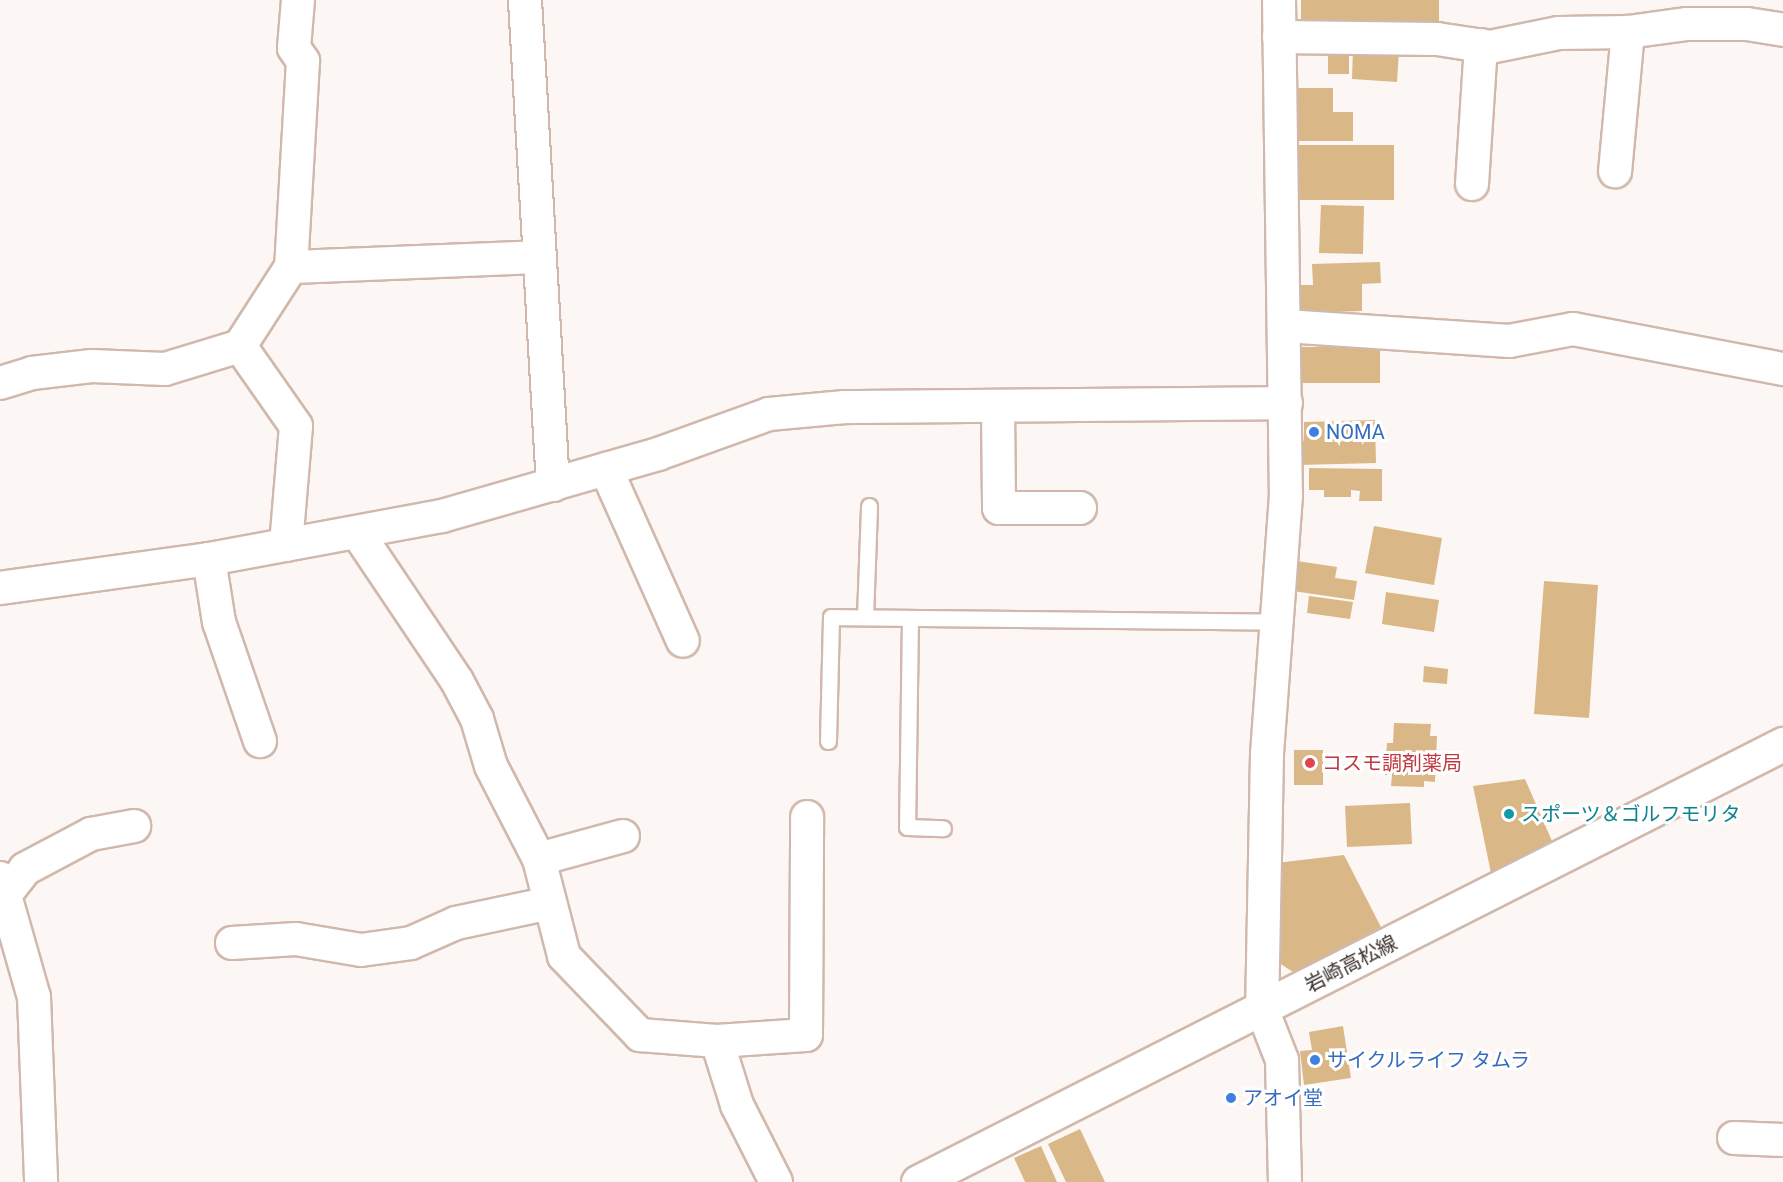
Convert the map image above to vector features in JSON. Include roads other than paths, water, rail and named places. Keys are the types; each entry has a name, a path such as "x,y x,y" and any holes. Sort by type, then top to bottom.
{"main road":[{"name":"岩崎高松線","path":"918,1182 1783,744"}],"street":[{"path":"0,383 32,373 92,366 165,369 240,346 291,267 303,62 294,48 298,0"},
{"path":"525,0 552,485"},
{"path":"1279,0 1286,495 1267,754 1262,1009 1282,1060 1285,1182"},
{"path":"1279,37 1437,39 1481,45 1559,33 1628,32 1687,24 1747,24 1783,30"},
{"path":"1615,171 1628,32"},
{"path":"1472,184 1481,45"},
{"path":"291,267 540,257"},
{"path":"1285,326 1509,342 1573,329 1783,369"},
{"path":"240,346 296,426 286,544"},
{"path":"0,588 209,559 442,516 606,469 769,414 845,407 1286,403"},
{"path":"998,407 999,508 1080,508"},
{"path":"606,469 683,641"},
{"path":"357,532 457,681 477,719 491,766 539,859 564,956 640,1035 717,1041 806,1035 807,817"},
{"path":"209,559 219,622 260,741"},
{"path":"41,1182 34,997 2,887 25,869 91,834 134,826"},
{"path":"539,859 623,836"},
{"path":"232,943 296,939 360,950 411,943 456,923 550,903"},
{"path":"717,1041 737,1105 776,1182"},
{"path":"1734,1138 1783,1140"}],"lane":[{"path":"866,617 869,506"},
{"path":"828,741 831,617 1276,622"},
{"path":"910,618 907,827 943,828"}],"place":[{"name":"NOMA","path":"1314,432"},
{"name":"コスモ調剤薬局","path":"1310,763"},
{"name":"スポーツ＆ゴルフモリタ","path":"1509,814"},
{"name":"サイクルライフ タムラ","path":"1315,1060"},
{"name":"アオイ堂","path":"1231,1098"}]}
